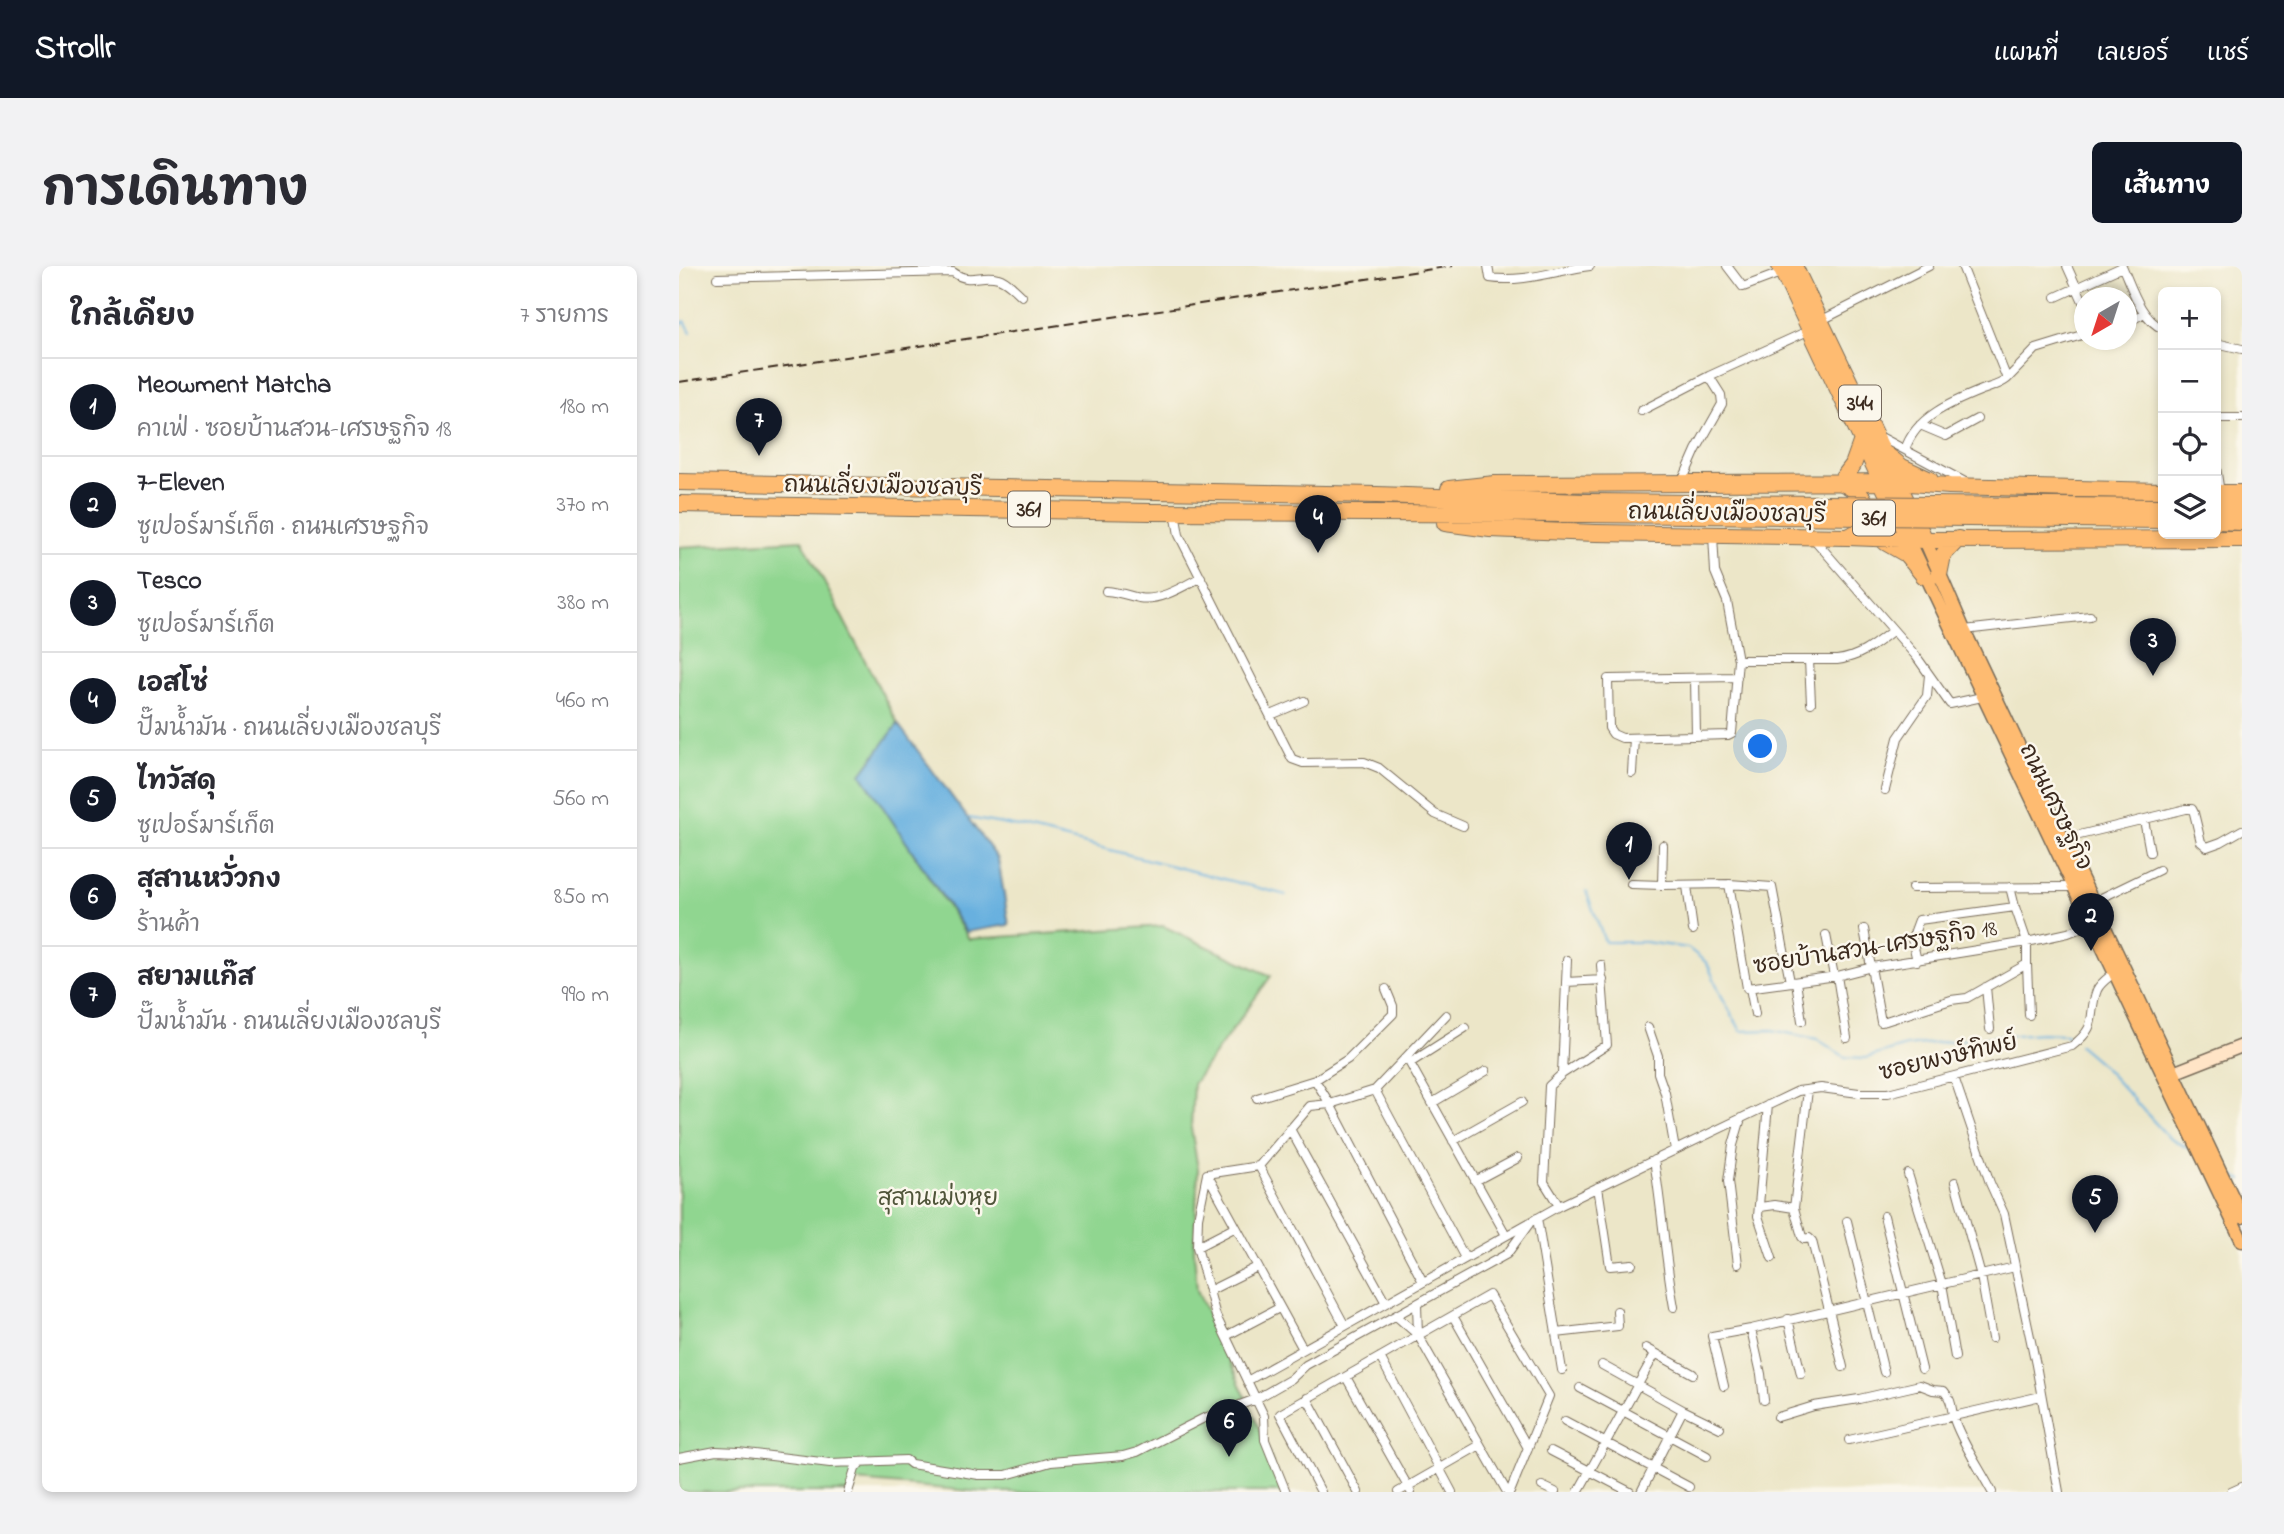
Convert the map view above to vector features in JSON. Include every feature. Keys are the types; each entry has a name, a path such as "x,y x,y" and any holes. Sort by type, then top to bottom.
{"highway":[{"name":"344","path":"1786,268 1917,540"},
{"name":"344","path":"1868,437 1882,451 1889,482"},
{"path":"1848,537 1859,532 1866,524 1869,513 1867,502 1861,493 1840,482 1868,437"},
{"path":"1871,538 1898,548 1931,575 1943,555 1958,540 1943,528 1938,519 1939,501 1949,486 1914,474 1882,451"},
{"name":"ถนนเลี่ยงเมืองชลบุรี","path":"679,482 1377,495 1586,508 2158,520"},
{"name":"ถนนเลี่ยงเมืองชลบุรี","path":"1377,495 1495,484 1840,482 2158,491"},
{"path":"2221,496 2242,493"},
{"path":"2221,499 2242,507"},
{"name":"ถนนเลี่ยงเมืองชลบุรี","path":"679,504 1380,514 1586,508 2158,507"},
{"name":"ถนนเลี่ยงเมืองชลบุรี","path":"1380,514 1490,529 1917,540 2242,539"},
{"path":"2221,521 2242,522"}],"main road":[{"name":"ถนนเศรษฐกิจ","path":"1917,540 1982,697 2063,838 2093,902 2242,1241"},
{"name":"ถนนเศรษฐกิจ","path":"1931,575 1964,630 2073,887 2114,974 2169,1075 2194,1140 2225,1181 2242,1217"}],"street":[{"path":"1488,266 1490,278 1496,279 1519,278 1590,266"},
{"path":"1727,266 1743,287 1751,286 1786,268"},
{"path":"1641,411 1929,266"},
{"path":"1962,266 2007,379"},
{"path":"2067,266 2076,287"},
{"path":"2078,287 2122,266 2144,313 2158,326"},
{"path":"717,278 955,269 964,279 1004,280 1022,296"},
{"path":"2056,297 2074,289"},
{"path":"2137,317 2144,313"},
{"path":"1905,450 1909,438 1933,414 1955,401 2007,379 2036,349 2074,337"},
{"path":"2221,344 2242,349"},
{"path":"1681,484 1696,450 1722,404 1721,395 1709,376"},
{"path":"2221,418 2242,418"},
{"path":"1920,425 1946,436 1977,419"},
{"path":"1868,437 1905,450 1974,487"},
{"path":"1175,511 1179,535 1292,758 1303,763 1364,762 1379,768 1435,814 1463,826"},
{"path":"1713,535 1715,572 1727,601 1738,660 1737,677 1733,733 1634,738 1616,736 1609,728 1608,679 1737,677"},
{"path":"1812,536 1916,656 1950,704 1982,697"},
{"path":"1106,591 1150,598 1169,593 1201,577"},
{"path":"1964,630 2090,616"},
{"path":"1738,660 1852,658 1865,652 1892,631"},
{"path":"1809,660 1811,703"},
{"path":"1885,790 1898,738 1927,696 1929,675"},
{"path":"1695,678 1696,736"},
{"path":"1271,715 1304,701"},
{"path":"1632,773 1634,738"},
{"path":"2063,838 2192,809 2201,842 2207,847 2242,830"},
{"path":"2144,820 2150,852"},
{"path":"1662,885 1663,845"},
{"path":"2093,902 2159,870"},
{"path":"1630,884 1772,887 1802,1021"},
{"name":"ซอยบ้านสวน-เศรษฐกิจ 18","path":"1729,884 1747,988 1836,976 1872,967 2027,942 2068,933 2091,924"},
{"path":"1687,886 1693,930"},
{"path":"2010,887 2027,942 2029,1015"},
{"path":"1912,888 2073,887"},
{"path":"1917,961 1912,939 1919,920 2015,907"},
{"path":"1864,929 1881,1022 1951,1000 1967,998 2027,964"},
{"path":"1826,935 1847,1038"},
{"path":"1562,1074 1567,960"},
{"path":"1559,1206 1544,1182 1549,1086 1562,1074 1607,1045 1601,965"},
{"name":"ซอยพงษ์ทิพย์","path":"1247,1381 1534,1219 1798,1091 1821,1088 1859,1093 1888,1093 2072,1046 2091,1027 2098,987 2114,974"},
{"path":"1566,982 1603,980"},
{"path":"1986,987 1990,1029"},
{"path":"1750,988 1755,1014"},
{"path":"1257,1098 1315,1080 1348,1059 1393,1014 1393,1006 1386,989"},
{"path":"1207,1174 1259,1166 1310,1107 1330,1104 1375,1090 1408,1061 1445,1015"},
{"path":"1648,1027 1658,1056 1658,1073 1665,1093 1675,1150"},
{"path":"1408,1061 1465,1028"},
{"path":"2169,1075 2242,1046"},
{"path":"1408,1061 1506,1235"},
{"path":"1432,1103 1486,1071"},
{"path":"1954,1077 1990,1183 2004,1214 2059,1492"},
{"path":"1315,1080 1423,1282"},
{"path":"1375,1090 1465,1258"},
{"path":"1808,1090 1794,1208 1802,1237 1812,1241 1843,1367"},
{"path":"1453,1141 1522,1102"},
{"path":"1768,1105 1759,1216 1772,1258"},
{"path":"1738,1264 1728,1181 1733,1145 1741,1118"},
{"path":"1290,1129 1386,1303"},
{"path":"1475,1181 1518,1158"},
{"path":"1654,1160 1664,1253 1674,1307"},
{"path":"1259,1166 1345,1325"},
{"path":"1207,1174 1303,1349"},
{"path":"1207,1174 1198,1218 1197,1247 1216,1316 1264,1416 1268,1448 1286,1492"},
{"path":"1908,1174 1942,1284 1955,1357"},
{"path":"1955,1182 1980,1276 1992,1338"},
{"path":"1598,1187 1610,1266 1632,1264"},
{"path":"1759,1207 1775,1205 1794,1208"},
{"path":"1884,1216 1922,1369"},
{"path":"679,1458 716,1451 738,1451 830,1463 906,1460 911,1464 979,1475 1006,1475 1051,1462 1123,1456 1137,1452 1202,1419 1256,1399 1291,1379 1306,1365 1507,1254 1534,1219"},
{"path":"1534,1219 1562,1370"},
{"path":"1847,1221 1884,1372"},
{"path":"1197,1247 1235,1227"},
{"path":"1724,1386 1712,1336 2015,1266"},
{"path":"1209,1291 1257,1267"},
{"path":"1321,1492 1280,1414 1489,1295 1549,1396 1508,1492"},
{"path":"1417,1305 1418,1335"},
{"path":"1226,1336 1279,1308"},
{"path":"1556,1333 1618,1326 1617,1311"},
{"path":"1396,1316 1418,1335 1508,1492"},
{"path":"1453,1316 1528,1448"},
{"path":"1788,1319 1801,1374"},
{"path":"1751,1329 1764,1400"},
{"path":"1646,1348 1693,1374"},
{"path":"1578,1492 1655,1354"},
{"path":"1380,1357 1453,1492"},
{"path":"1602,1365 1720,1428"},
{"path":"1346,1377 1410,1490"},
{"path":"1778,1417 1814,1406 1920,1385 1944,1391 1951,1399 1954,1417 1963,1439 1992,1492"},
{"path":"1580,1388 1707,1456"},
{"path":"1849,1440 2041,1396"},
{"path":"1307,1398 1358,1492"},
{"path":"1641,1492 1683,1410"},
{"path":"1565,1421 1689,1486"},
{"path":"1398,1492 1410,1490 1439,1469 1480,1446"},
{"path":"1551,1451 1630,1492"},
{"path":"848,1492 855,1469 860,1463"},
{"path":"1542,1486 1555,1492"},
{"path":"2231,1492 2242,1487"}],"green space":[{"name":"สุสานเม่งหุย","path":"802,540 898,724 862,774 969,939 1163,926 1271,976 1193,1084 1191,1128 1198,1169 1194,1250 1197,1290 1251,1409 1284,1492 983,1492 856,1481 853,1492 679,1492 679,547"}],"water":[{"path":"898,724 998,859 1009,925 966,932 861,774"}],"waterway":[{"path":"679,326 685,321 691,332"},
{"path":"969,818 1024,828 1286,895"},
{"path":"1586,891 1605,942 1645,942 1688,948 1707,963 1741,1031 1772,1030 1817,1039 1845,1057 1866,1058 1906,1046 1978,1038 2041,1033 2066,1034 2072,1039"},
{"path":"2079,1045 2099,1062 2170,1139 2192,1150"},
{"path":"2229,1174 2242,1180"}],"railway":[{"path":"679,382 1453,266"}],"place":[{"name":"สยามแก๊ส","path":"759,456"},
{"name":"เอสโซ่","path":"1318,553"},
{"name":"Tesco","path":"2153,676"},
{"name":"Meowment Matcha","path":"1629,880"},
{"name":"7-Eleven","path":"2091,951"},
{"name":"ไทวัสดุ","path":"2095,1233"},
{"name":"สุสานหวั่วกง","path":"1229,1457"}]}
